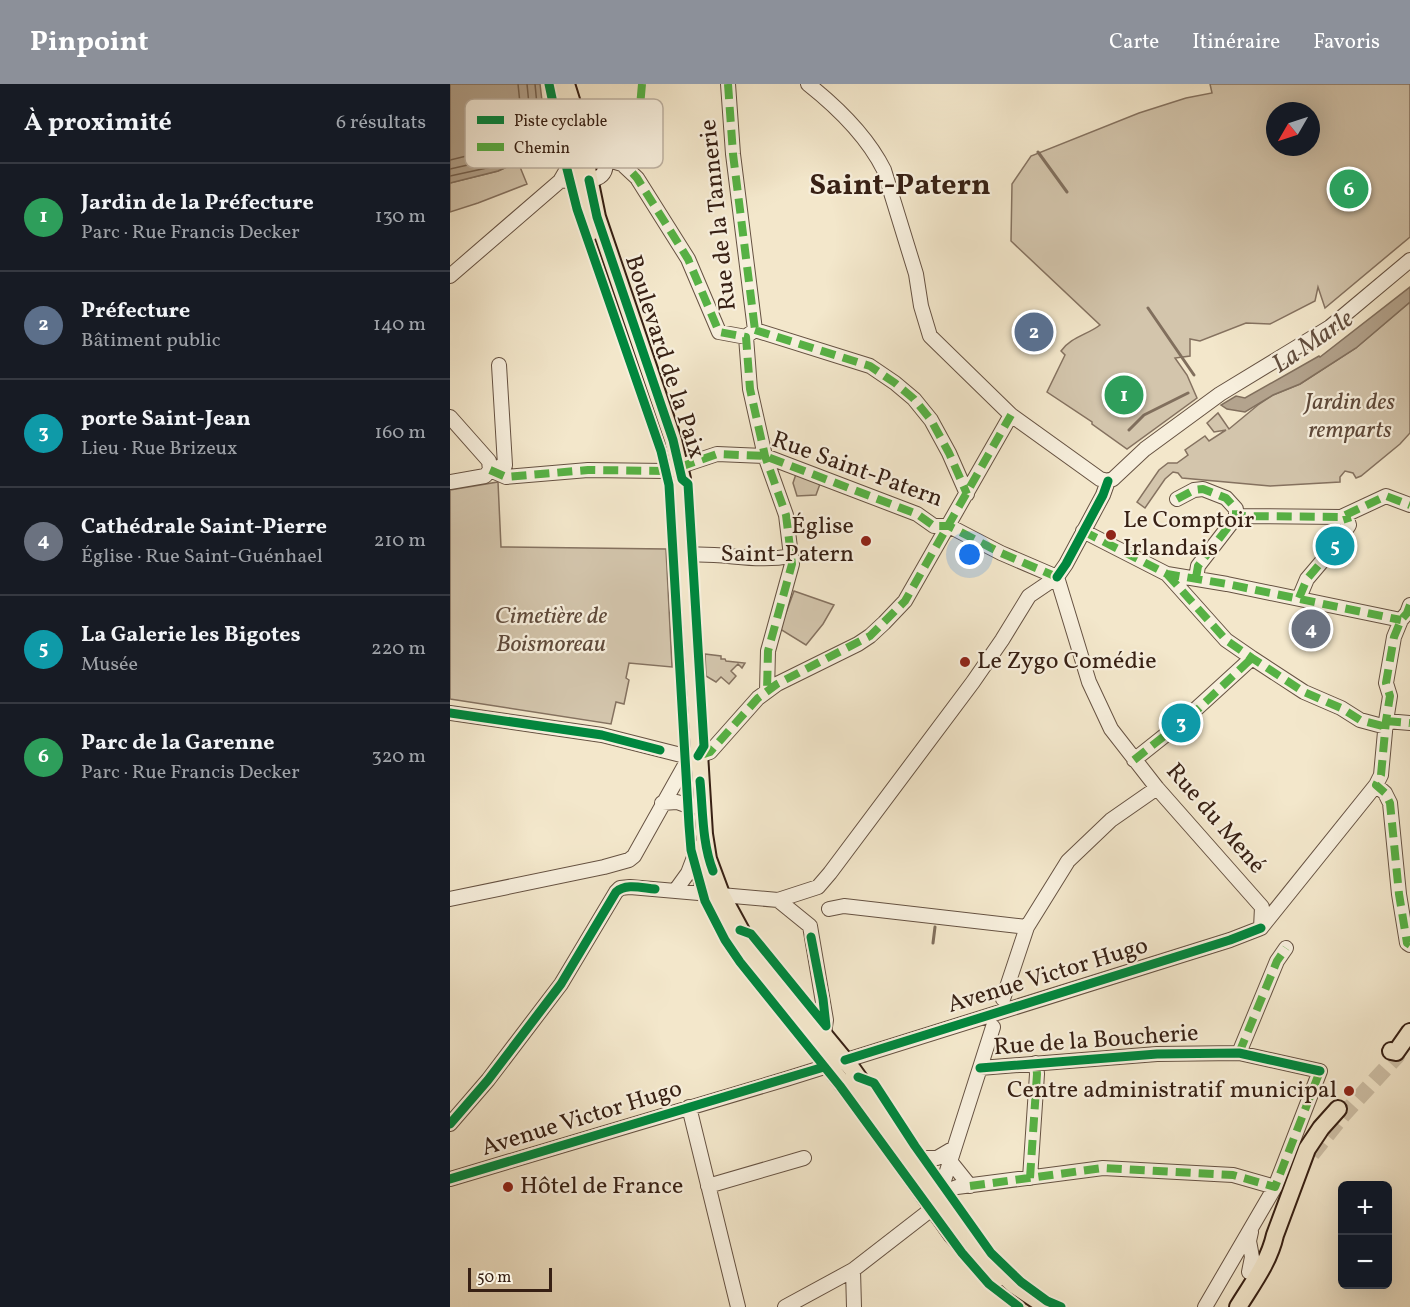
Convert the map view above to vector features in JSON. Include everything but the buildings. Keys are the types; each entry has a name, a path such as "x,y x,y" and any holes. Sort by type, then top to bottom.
{"main road":[{"name":"Boulevard de la Paix","path":"556,84 560,99"},
{"name":"Boulevard de la Paix","path":"566,84 571,99"},
{"name":"Boulevard de la Paix","path":"576,168 575,180 597,217 674,440 676,512 694,756 714,894 747,942 824,1034 864,1110 933,1208 980,1267 1007,1292 1029,1307"},
{"name":"Boulevard de la Paix","path":"676,469 683,485 687,555 694,756 692,807 696,852 736,949 837,1062 914,1158 993,1266 1014,1285 1047,1307"},
{"path":"1394,1052 1409,1032"},
{"path":"1238,1307 1272,1246 1313,1138 1338,1109"},
{"path":"1226,1307 1275,1235"}],"street":[{"name":"Rue de la Tannerie","path":"728,84 750,334 750,389 765,456 786,515 792,564 768,651 767,691"},
{"path":"808,84 850,123 877,155 905,233 930,336 1011,415 1100,480 1113,479 1145,449 1220,394 1330,327 1410,260"},
{"path":"450,276 575,180 594,179 603,172 604,168"},
{"path":"627,168 637,178 688,259 719,332 750,334 870,366 914,399 931,420 967,494"},
{"path":"450,482 485,476 490,470 505,465 499,365"},
{"path":"450,713 602,735 694,756 710,752 767,691 870,636 905,601 1011,415"},
{"path":"450,417 489,461 490,470"},
{"name":"Rue Saint-Patern","path":"490,470 506,477 588,471 676,469 717,454 765,456 917,514 934,526 949,526 1001,553 1057,577"},
{"path":"450,1124 488,1080 561,984 620,888 778,900 818,887 973,682 1029,596 1057,577 1103,495 1108,481"},
{"path":"1177,499 1194,490 1203,489 1226,498 1236,509 1236,517 1198,566 1196,578"},
{"path":"1236,517 1341,517 1386,496 1410,505"},
{"path":"1299,598 1307,579 1335,546 1348,525 1346,515"},
{"path":"1083,531 1167,574 1299,598 1406,613 1394,637 1386,683 1390,696 1381,775 1376,785 1261,928"},
{"path":"687,555 770,560 791,556"},
{"path":"1167,574 1226,640 1304,692 1341,708 1360,720 1386,724 1410,723"},
{"name":"Rue du Mené","path":"1057,577 1089,682 1111,729 1157,788 1262,907 1261,928"},
{"path":"1134,760 1181,723 1252,658"},
{"path":"450,899 629,860 634,856 662,803 694,756"},
{"path":"1376,785 1390,803 1399,894 1407,942 1410,945"},
{"path":"1004,999 1027,927 1068,861 1111,820 1157,788"},
{"path":"662,803 677,802 692,807"},
{"path":"675,891 685,878 696,852"},
{"path":"818,887 829,909"},
{"path":"778,900 810,926 826,1020 824,1034"},
{"path":"810,926 829,909 844,906 1027,927"},
{"name":"Avenue Victor Hugo","path":"450,1179 837,1062 1230,940 1261,928"},
{"path":"1239,1053 1277,961 1286,948"},
{"path":"940,1193 993,1027"},
{"name":"Rue de la Boucherie","path":"980,1068 1157,1054 1239,1053 1320,1071 1275,1187"},
{"path":"1030,1178 1036,1064"},
{"path":"689,1107 738,1307"},
{"path":"914,1158 937,1158 952,1154"},
{"path":"952,1154 970,1186"},
{"path":"708,1186 804,1158"},
{"path":"940,1193 970,1186 1103,1168 1233,1175 1275,1187 1205,1307"},
{"path":"785,1307 853,1270 933,1208"},
{"path":"1249,1272 1252,1257 1249,1241 1253,1228"},
{"path":"853,1270 854,1307"}],"green space":[{"path":"1210,84 1410,84 1410,237 1325,308 1318,287 1315,301 1270,324 1246,323 1200,341 1190,339 1190,356 1175,358 1187,375 1197,398 1127,449 1047,392 1065,355 1061,351 1069,342 1100,325 1011,241 1012,184 1031,156 1139,113 1186,98 1212,93"},
{"path":"505,168 520,168 527,184 450,212 450,183"},
{"name":"Jardin des remparts","path":"1410,302 1410,433 1361,476 1356,478 1353,473 1345,471 1340,477 1340,482 1270,486 1182,478 1178,473 1173,472 1165,479 1145,508 1137,502 1159,470 1168,463 1177,463 1188,455 1185,450 1205,436 1209,441 1226,430 1214,432 1207,423 1218,413 1229,429 1273,395 1300,384 1356,348"},
{"path":"796,474 820,484 816,495 797,496 793,483"},
{"name":"Cimetière de Boismoreau","path":"498,482 501,547 666,549 672,667 629,663 626,678 629,680 624,704 616,702 611,724 450,699 450,490"},
{"path":"794,591 834,605 823,624 806,645 780,629"},
{"path":"705,654 721,656 721,659 726,661 745,663 742,668 738,664 731,671 736,676 729,684 721,677 716,682 706,676"}],"water":[{"path":"450,84 540,84 542,99 465,99 465,168 505,168 450,183"},
{"path":"1410,287 1410,302 1356,348 1300,384 1273,395 1245,412 1227,409 1221,405 1236,396 1245,398 1320,357"}],"waterway":[{"name":"La Marle","path":"1038,152 1067,192"},
{"name":"La Marle","path":"1148,308 1194,375"},
{"path":"1129,430 1144,415 1188,393"},
{"path":"933,943 935,927"}],"tunnel":[{"path":"1312,1154 1344,1114 1397,1056 1396,1052"}],"marked path":[{"path":"641,99 642,84"},
{"path":"728,84 733,154 755,330 751,333"},
{"path":"629,168 688,259 719,332 746,337 750,389 765,456 786,515 792,564 768,651 767,691"},
{"path":"755,330 870,366 895,383 914,399 931,420 967,494"},
{"path":"701,755 710,752 758,698 777,684 870,636 905,601 1011,415"},
{"path":"680,467 717,454 765,456 917,514 934,526 949,526 1001,553 1057,577"},
{"path":"490,470 506,477 588,470 671,471"},
{"path":"1177,499 1194,490 1203,489 1226,498 1236,509 1236,517"},
{"path":"1196,578 1198,566 1236,517 1341,517 1386,496 1410,505"},
{"path":"1299,598 1307,579 1335,546 1349,525 1346,515"},
{"path":"1083,531 1167,574 1401,620"},
{"path":"1167,574 1226,640 1304,692 1341,708 1360,720 1386,727"},
{"path":"1410,605 1394,637 1386,683 1390,696 1381,775 1376,785 1385,793 1390,803 1399,894 1407,943 1410,945"},
{"path":"1134,760 1197,710 1252,658"},
{"path":"1386,721 1410,723"},
{"path":"1239,1053 1277,961 1286,948"},
{"path":"1030,1178 1036,1063"},
{"path":"970,1186 1103,1168 1233,1175 1275,1187 1320,1071 1315,1070"}],"cycle path":[{"path":"549,84 552,99"},
{"path":"567,168 577,209 661,451 669,485 691,850 705,901 725,940 740,962 840,1086 962,1253 989,1284 1019,1307"},
{"path":"589,180 597,217 673,440 682,479 688,484 704,746 698,756"},
{"path":"1057,577 1103,495 1108,481"},
{"path":"450,713 602,735 660,750"},
{"path":"700,781 705,838 713,871"},
{"path":"450,1124 488,1080 561,984 616,892 629,887 655,889"},
{"path":"845,1060 1230,940 1261,928"},
{"path":"740,930 751,934 826,1026"},
{"path":"811,937 826,1026"},
{"path":"980,1068 1157,1054 1239,1053 1320,1071"},
{"path":"450,1179 824,1067"},
{"path":"858,1077 874,1083 915,1146 991,1253 1021,1282 1047,1301 1061,1307"}],"place":[{"name":"Parc de la Garenne","path":"1349,189"},
{"name":"Préfecture","path":"1034,332"},
{"name":"Jardin de la Préfecture","path":"1124,395"},
{"name":"Le Comptoir Irlandais","path":"1111,535"},
{"name":"Église Saint-Patern","path":"866,541"},
{"name":"La Galerie les Bigotes","path":"1335,546"},
{"name":"Cathédrale Saint-Pierre","path":"1311,629"},
{"name":"Le Zygo Comédie","path":"965,662"},
{"name":"porte Saint-Jean","path":"1181,723"},
{"name":"Centre administratif municipal","path":"1349,1091"},
{"name":"Hôtel de France","path":"508,1187"}],"district":[{"name":"Saint-Patern","path":"900,186"}]}
